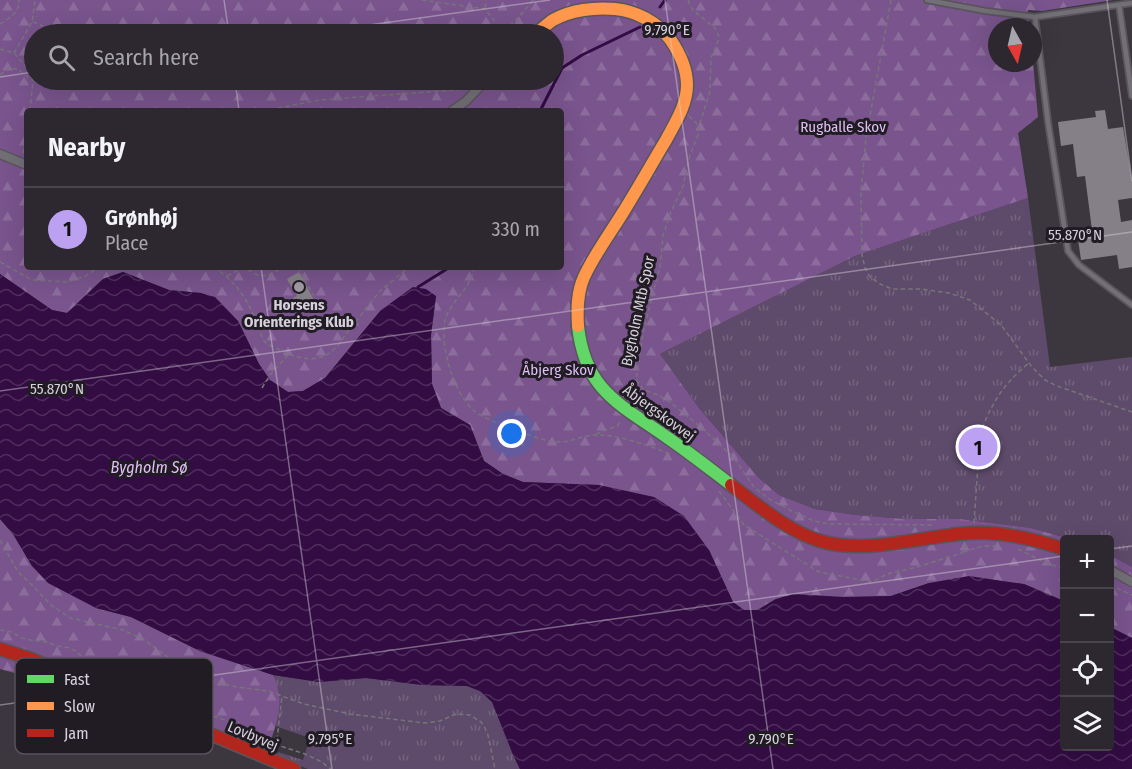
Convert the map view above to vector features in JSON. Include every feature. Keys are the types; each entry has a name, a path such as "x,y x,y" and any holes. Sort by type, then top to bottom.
{"street":[{"name":"Åbjergskovvej","path":"549,24 556,19 582,11 609,9 630,12 656,24 673,43 682,62 687,87 680,114 638,189 590,267 579,294 578,323 583,351 588,368 604,390 628,411 767,512 811,538 834,544 867,544 971,533 998,533 1060,547"},
{"path":"457,108 476,90"},
{"path":"0,154 23,163"},
{"path":"1114,572 1132,582"},
{"name":"Lovbyvej","path":"0,649 28,658"},
{"name":"Lovbyvej","path":"213,735 294,769"}],"lane":[{"path":"927,0 1035,17 1132,3"},
{"path":"1119,5 1132,96"},
{"path":"1035,17 1068,251 1079,265 1132,305"}],"path":[{"path":"0,24 17,12 19,0"},
{"path":"35,0 32,22 38,24"},
{"path":"422,0 485,9"},
{"path":"486,0 485,9 497,24"},
{"path":"512,24 533,0"},
{"name":"Bygholm Mtb Spor","path":"688,0 695,12 714,27 719,39 711,57 710,91 698,135 663,236 660,267 644,328 636,380 644,390 671,403 716,440 734,458 754,487 769,499 794,512 829,524 934,525"},
{"path":"891,0 865,149 861,192 862,255 870,277 892,289 921,289 949,293 970,300 1001,325 1029,363 1046,380 1132,412"},
{"path":"14,53 24,36"},
{"path":"0,49 14,53 24,64"},
{"path":"0,75 8,68 18,69 24,73"},
{"path":"30,108 32,90"},
{"path":"278,108 319,100 455,90"},
{"path":"23,163 24,146"},
{"path":"0,262 33,280 68,282 86,276 94,270"},
{"path":"218,270 227,276 249,303 265,342 307,360 326,356 340,343 380,291 405,270"},
{"path":"227,276 239,270"},
{"path":"246,270 260,276 278,270"},
{"path":"299,270 317,301 304,309"},
{"path":"474,270 473,276 445,317 444,334 447,358 456,383 472,409 491,420 534,437 560,442"},
{"path":"262,388 270,375 289,354"},
{"path":"982,429 994,400 1017,372 1029,363"},
{"path":"596,435 617,426 628,411"},
{"path":"982,429 994,438 994,452 985,462 972,463 962,454 961,440 970,430 982,429"},
{"path":"971,533 974,526 978,464"},
{"path":"0,540 18,572 51,605 70,618 123,630 143,639 169,658"},
{"path":"1012,545 1044,562 1060,567"},
{"path":"962,553 983,546 1002,546"},
{"path":"1114,587 1132,595"},
{"path":"0,630 11,632 22,638 70,648 83,658"},
{"path":"213,681 268,691 304,704 350,714 425,723 440,721 456,714 470,715 484,726 495,769"},
{"path":"277,740 282,696"},
{"path":"213,716 243,728 268,742 320,761 331,769"}],"green space":[{"name":"Åbjerg Skov","path":"0,0 1113,0 1042,11 1028,10 1028,18 988,18 988,72 1034,72 1038,117 1018,133 1028,198 855,256 660,354 699,408 758,477 779,495 815,509 905,519 960,519 1031,528 1060,536 1060,599 1024,584 929,583 891,596 776,599 757,610 745,611 733,602 709,550 599,485 523,482 503,474 484,461 470,425 441,408 432,384 431,335 436,296 381,310 325,378 303,391 288,392 270,380 259,364 238,321 201,293 169,290 123,272 103,279 67,313 52,310 0,274"},
{"path":"1028,198 1050,367 1132,357 1132,567 1114,557 1114,535 1060,536 1031,528 960,519 905,519 815,509 779,495 758,477 699,408 660,354 855,256"},
{"path":"0,519 13,534 32,566 96,608 131,617 200,651 273,675 279,695 277,719 268,749 263,750 213,729 213,658 15,658 15,673 0,669"},
{"path":"1114,557 1132,567 1132,638 1114,629"},
{"path":"273,675 319,682 366,678 422,685 467,686 480,691 492,702 520,769 308,769 277,757 278,752 303,760 310,738 275,726 279,690"}],"water":[{"name":"Bygholm Sø","path":"123,272 169,290 201,293 215,297 238,321 259,364 270,380 288,392 303,391 325,378 381,310 413,287 426,289 436,296 431,335 432,384 441,408 470,425 484,461 503,474 523,482 599,485 654,497 684,516 709,550 733,602 744,610 758,610 776,599 793,594 844,597 891,596 929,583 969,576 1024,584 1060,599 1060,751 1114,751 1114,629 1132,638 1132,769 520,769 492,702 480,691 467,686 422,685 366,678 319,682 273,675 200,651 131,617 96,608 48,583 32,566 13,534 0,519 0,274 52,310 67,313 103,279"}],"building":[{"path":"1105,110 1108,129 1123,127 1132,181 1132,198 1118,200 1121,222 1132,220 1132,267 1119,269 1117,255 1081,260 1077,232 1092,230 1085,176 1077,177 1073,144 1061,146 1058,122 1096,117 1095,111"},
{"name":"Horsens Orienterings Klub","path":"299,272 314,300 299,308 293,298 297,296 287,279"}],"waterway":[{"path":"660,7 665,0"},
{"path":"564,67 582,55 640,27"},
{"path":"542,108 551,90"},
{"path":"418,287 445,270"}],"traffic: fast":[{"path":"578,326 588,366 608,394 731,485"}],"traffic: slow":[{"path":"548,24 560,17 591,9 607,8 631,12 646,18 665,33 682,61 687,79 685,100 677,120 584,277 578,301 578,326"}],"traffic: jam":[{"path":"731,485 773,517 796,531 820,541 838,545 875,545 970,533 994,533 1018,536 1060,548"},
{"path":"0,649 28,658"},
{"path":"213,735 294,769"}],"place":[{"name":"Horsens Orienterings Klub","path":"299,287"},
{"name":"Grønhøj","path":"978,447"}],"park label":[{"name":"Rugballe Skov","path":"843,127"}]}
